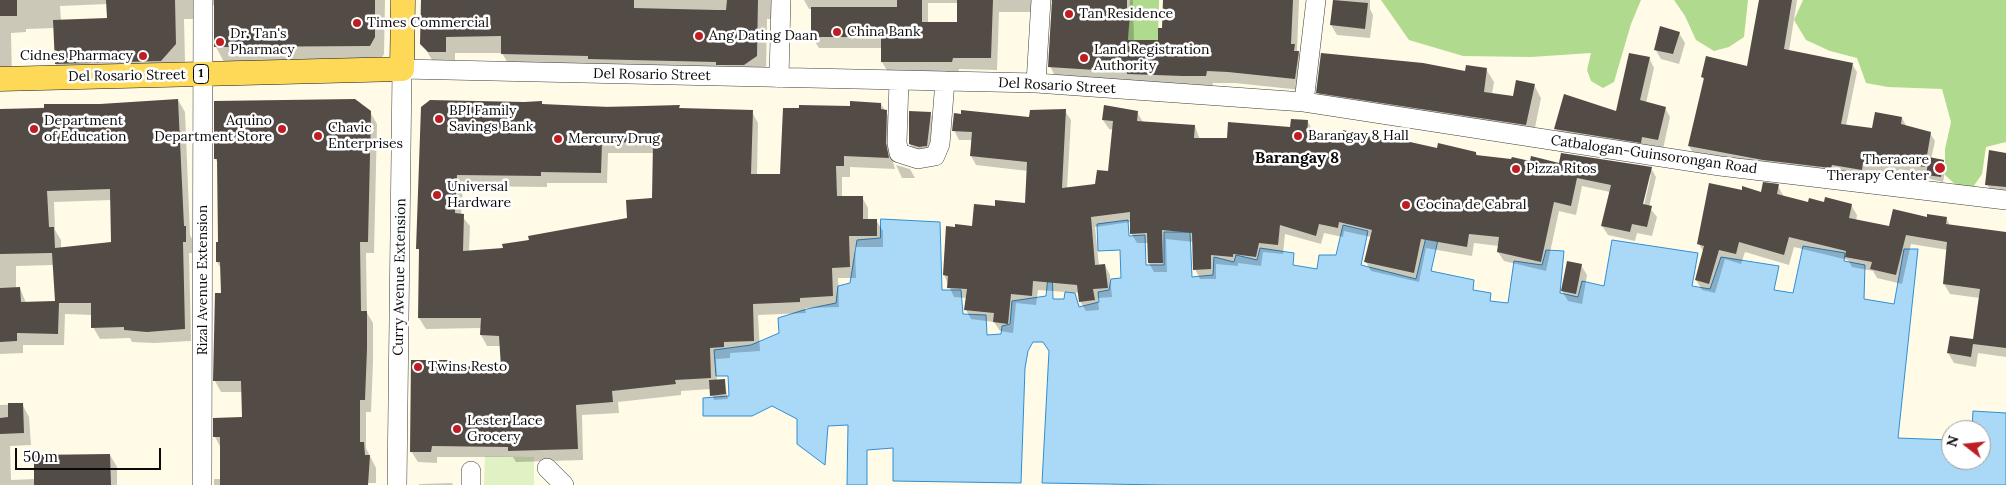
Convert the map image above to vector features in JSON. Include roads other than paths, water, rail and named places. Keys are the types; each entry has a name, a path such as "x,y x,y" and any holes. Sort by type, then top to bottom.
{"main road":[{"path":"402,69 404,0"},
{"name":"Del Rosario Street","path":"0,79 402,69"}],"street":[{"name":"Rizal Avenue Extension","path":"202,485 203,0"},
{"path":"779,78 781,0"},
{"path":"1036,84 1040,0"},
{"path":"1304,102 1316,0"},
{"name":"Del Rosario Street","path":"402,69 1036,84 1304,102"},
{"name":"Curry Avenue Extension","path":"397,485 402,69"},
{"path":"899,81 897,143 899,154 918,159 935,156 940,144 945,82"},
{"name":"Catbalogan-Guinsorongan Road","path":"1304,102 1720,166 2006,200"},
{"path":"547,468 564,485"}],"water":[{"path":"881,219 940,222 942,290 961,290 963,314 986,315 987,335 1001,334 1002,326 1010,324 1012,301 1046,296 1049,266 1052,265 1053,299 1064,299 1065,292 1075,293 1079,307 1099,302 1098,292 1109,290 1111,279 1121,278 1120,250 1098,251 1097,224 1128,220 1129,236 1145,235 1146,265 1164,265 1164,232 1190,232 1192,277 1213,275 1214,257 1234,262 1236,255 1257,260 1260,248 1294,253 1293,265 1317,269 1319,255 1336,255 1343,225 1368,231 1361,265 1416,279 1426,237 1438,240 1431,271 1474,280 1473,290 1491,293 1490,301 1508,303 1514,261 1542,265 1546,250 1564,251 1560,293 1578,297 1582,281 1604,286 1612,240 1698,253 1692,286 1710,289 1721,257 1779,266 1774,290 1793,293 1803,246 1845,253 1844,261 1865,265 1864,299 1894,304 1904,249 1918,249 1898,438 1941,440 1941,470 1991,470 1991,420 1973,420 1973,411 2006,413 2006,485 1168,485 1042,483 1049,351 1043,342 1033,342 1028,351 1025,368 1021,483 893,481 893,448 867,450 867,485 847,485 848,425 828,426 825,465 797,444 797,419 772,406 752,416 703,416 703,398 729,396 728,376 716,376 714,350 751,345 779,333 778,318 836,303 838,286 850,283 857,240 880,238"}],"place":[{"name":"Tan Residence","path":"1069,14"},
{"name":"Times Commercial","path":"357,23"},
{"name":"China Bank","path":"837,32"},
{"name":"Ang Dating Daan","path":"699,36"},
{"name":"Dr. Tan's Pharmacy","path":"220,42"},
{"name":"Cidnes Pharmacy","path":"143,56"},
{"name":"Land Registration Authority","path":"1084,58"},
{"name":"BPI Family Savings Bank","path":"439,119"},
{"name":"Department of Education","path":"34,129"},
{"name":"Aquino Department Store","path":"282,129"},
{"name":"Chavic Enterprises","path":"318,136"},
{"name":"Barangay 8 Hall","path":"1298,136"},
{"name":"Mercury Drug","path":"558,139"},
{"name":"Theracare Therapy Center","path":"1940,168"},
{"name":"Pizza Ritos","path":"1516,169"},
{"name":"Universal Hardware","path":"437,195"},
{"name":"Cocina de Cabral","path":"1406,205"},
{"name":"Twins Resto","path":"418,367"},
{"name":"Lester Lace Grocery","path":"457,429"}],"district":[{"name":"Barangay 8","path":"1297,158"}]}
